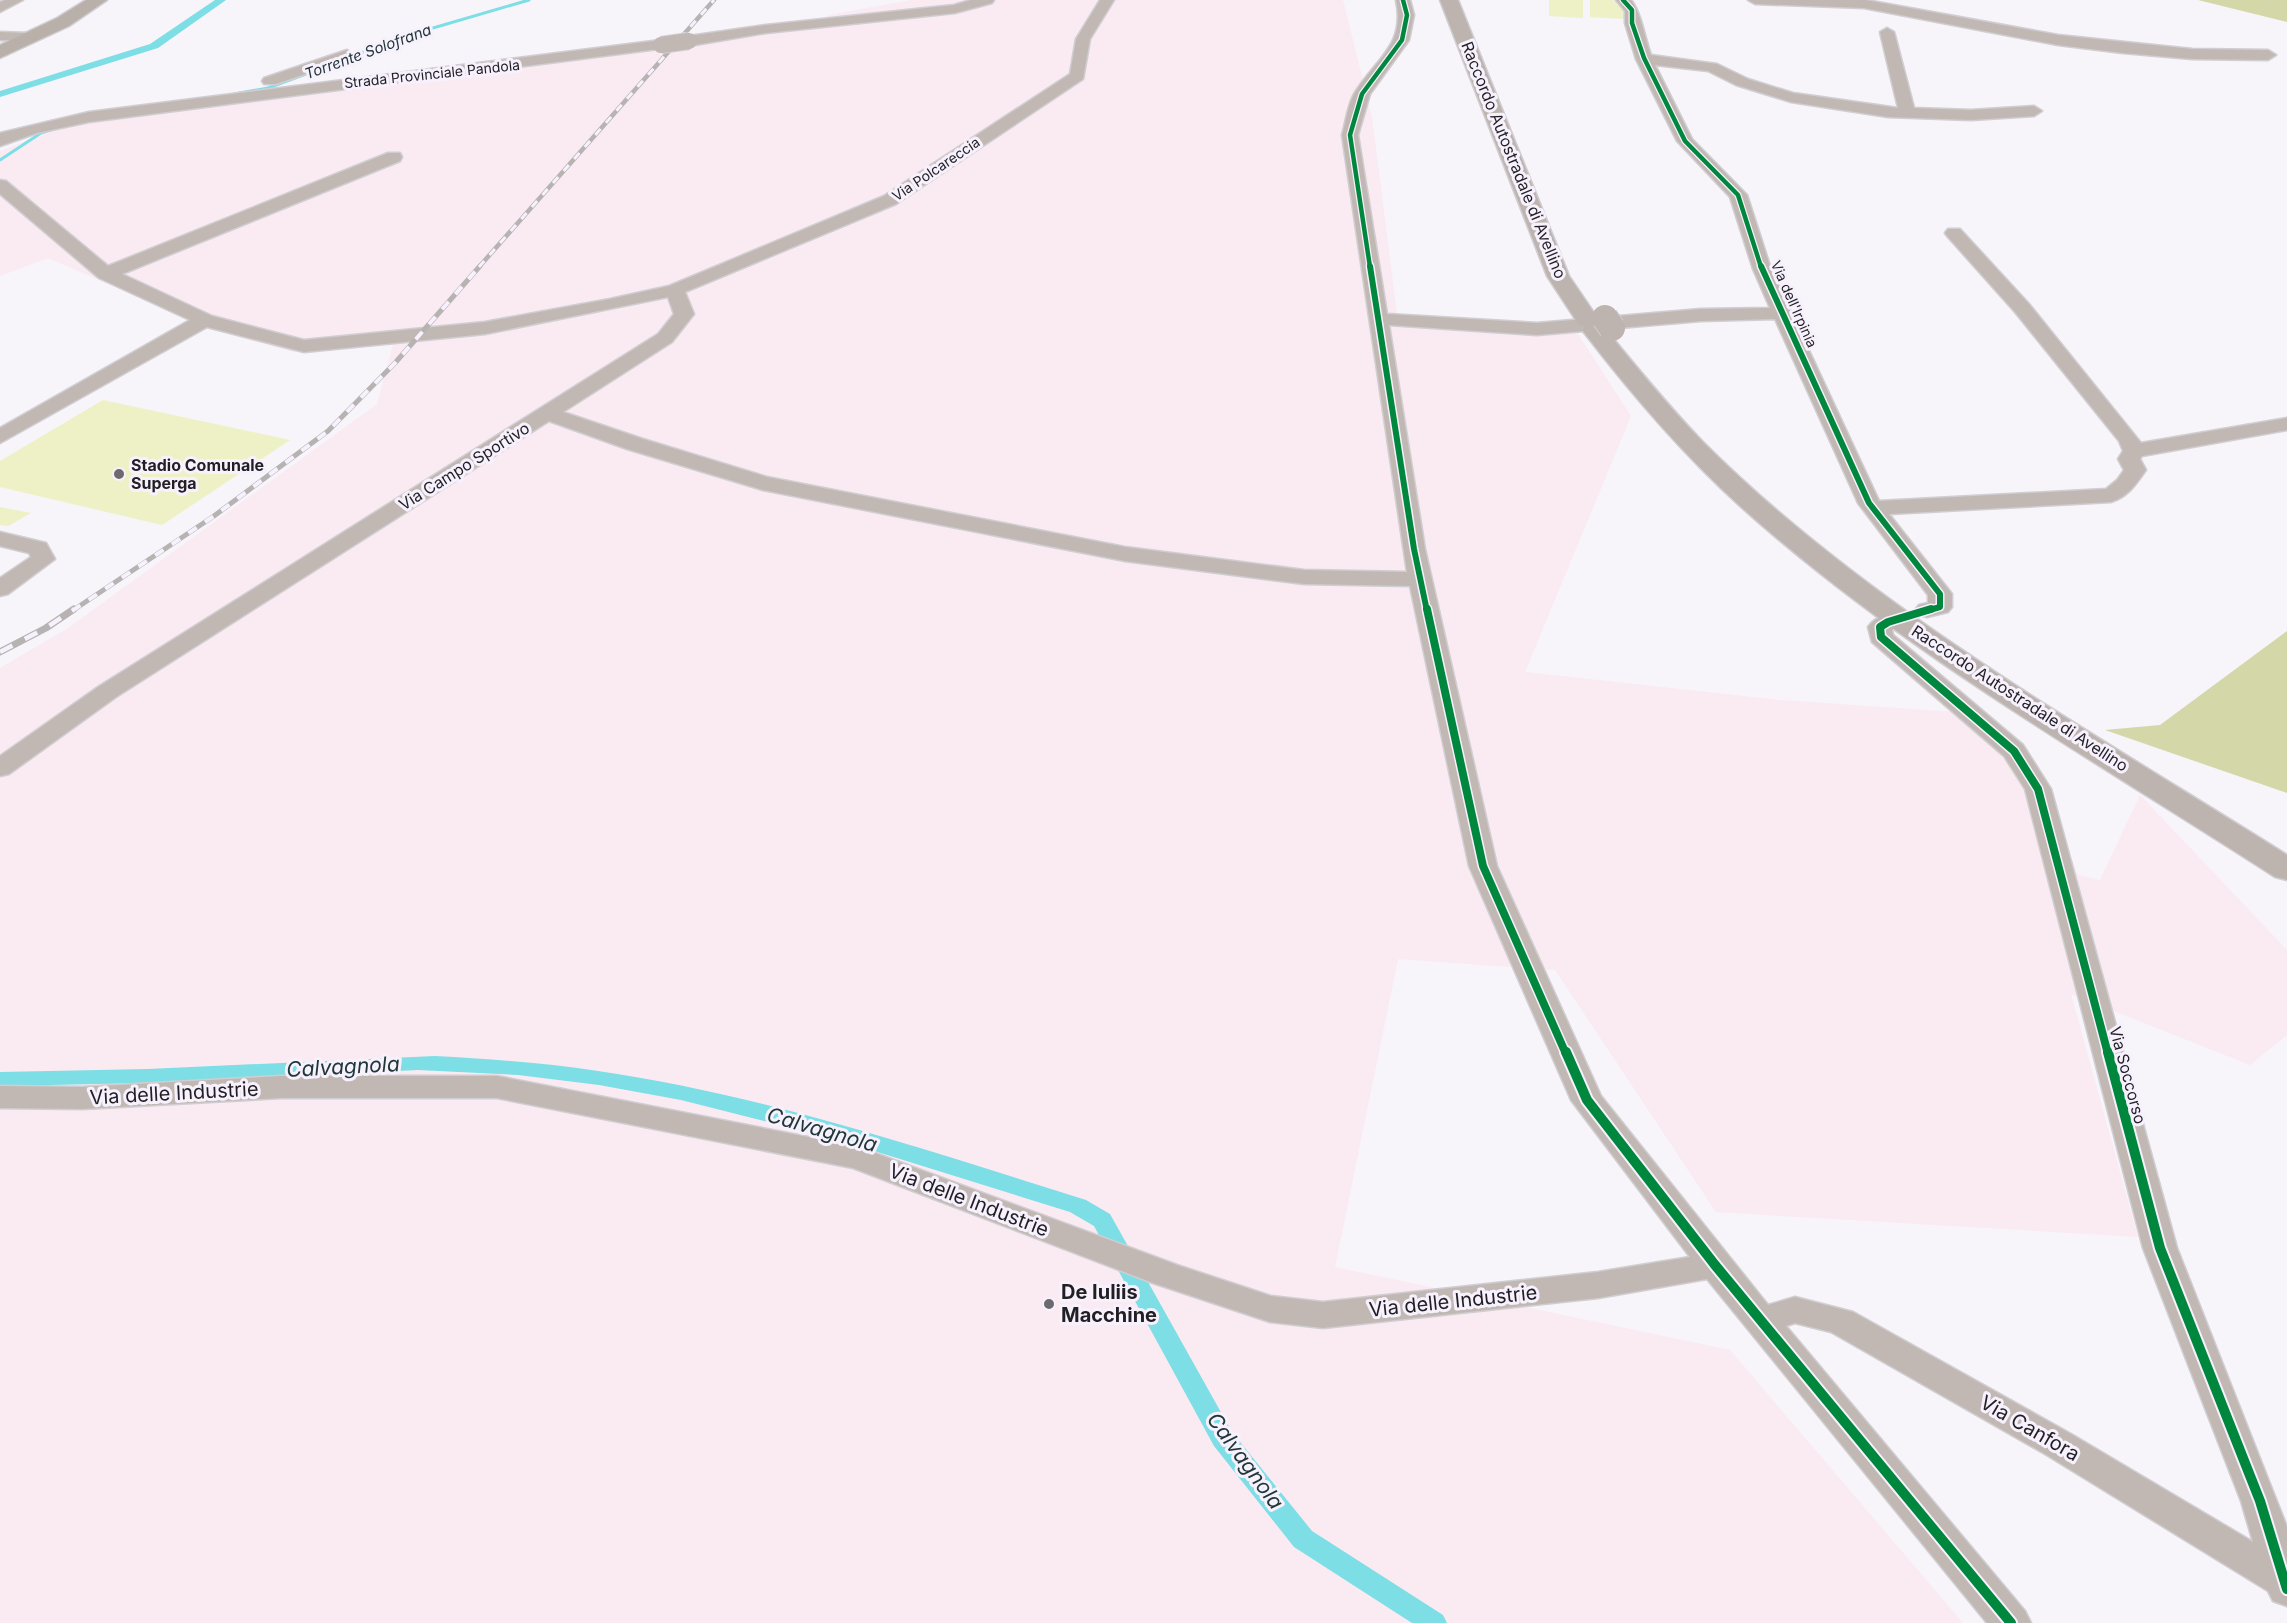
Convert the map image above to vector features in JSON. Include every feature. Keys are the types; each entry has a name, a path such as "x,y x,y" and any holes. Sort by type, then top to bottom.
{"highway":[{"name":"Raccordo Autostradale di Avellino","path":"1449,0 1558,276 1597,324 1730,462 1798,522 1860,572 1986,661 2287,849"},
{"name":"Raccordo Autostradale di Avellino","path":"1465,0 1597,324 1655,409 1729,484 1862,592 1942,650 2287,870"}],"main road":[{"path":"0,52 63,22 98,0"}],"street":[{"path":"0,8 16,0"},
{"name":"Strada Provinciale Pandola","path":"59,122 373,80 513,66 766,29 955,9 987,0"},
{"name":"Via Polcareccia","path":"675,290 890,200 1077,76 1083,39 1107,0"},
{"path":"1403,0 1406,33 1399,47 1361,95 1350,135 1421,579 1483,866 1587,1100 1715,1265 2011,1623"},
{"name":"Via dell'Irpinia","path":"1623,0 1632,10 1632,23 1644,59 1685,141 1738,195 1762,269 1873,508 1940,594 1940,606 1927,610"},
{"path":"1755,0 1864,4 2058,40 2123,48 2192,54 2268,55"},
{"path":"1887,32 1907,112"},
{"path":"0,36 28,37"},
{"path":"99,116 107,111 145,103 231,92 347,55"},
{"path":"1644,59 1712,67 1742,82 1791,97 1907,112 1971,116 2034,111"},
{"path":"6,131 25,127 27,121 59,122"},
{"path":"6,131 59,122"},
{"path":"106,274 394,156"},
{"path":"0,185 106,274 205,320 285,343 304,346 349,344 420,333 524,322 675,290"},
{"path":"1954,233 1999,278 2026,315 2129,440 2134,451"},
{"path":"89,260 142,259"},
{"path":"141,291 135,273 142,259"},
{"name":"Via Campo Sportivo","path":"0,768 107,692 665,338 684,314 675,290"},
{"path":"1379,319 1537,329 1701,315 1782,313"},
{"path":"0,437 205,320"},
{"path":"547,413 634,444 763,483 1125,554 1304,577 1421,579"},
{"path":"1873,508 2111,495 2125,485 2135,470 2128,459 2134,451 2287,424"},
{"path":"0,539 38,549 43,559 0,589"},
{"name":"Via Soccorso","path":"1888,622 1881,627 1881,637 2014,751 2038,789 2160,1248 2260,1501 2286,1583"},
{"name":"Via delle Industrie","path":"0,1097 82,1098 281,1088 497,1087 859,1158 1166,1274 1270,1309 1323,1315 1599,1285 1715,1265"},
{"name":"Via Canfora","path":"1760,1320 1795,1310 1840,1321 2058,1443 2286,1583"}],"shaded area":[{"path":"911,0 1343,0 1372,117 1398,322 1576,331 1631,416 1525,672 1781,700 1984,714 2027,747 2078,875 2100,880 2140,795 2287,950 2287,1035 2250,1065 2071,994 2138,1237 1716,1212 1555,970 1398,959 1335,1267 1730,1350 1963,1623 0,1623 0,668 68,628 377,404 394,341 293,352 215,330 48,258 0,276 0,151 58,129 288,88 807,29 829,15"}],"green space":[{"path":"1549,0 1583,0 1583,18 1549,16"},
{"path":"1590,0 1613,0 1625,8 1625,19 1590,17"},
{"path":"2198,0 2287,0 2287,22"},
{"name":"Stadio Comunale Superga","path":"103,400 290,440 162,525 0,487 0,461"},
{"path":"0,507 31,513 8,526 0,525"},
{"path":"2287,631 2287,793 2105,730 2160,725"}],"waterway":[{"name":"Torrente Solofrana","path":"0,94 154,46 221,0"},
{"name":"Torrente Solofrana","path":"350,57 409,35 529,0"},
{"name":"Torrente Solofrana","path":"234,94 268,88 314,71"},
{"name":"Torrente Solofrana","path":"0,160 41,133 57,128"},
{"name":"Calvagnola","path":"0,1079 148,1076 400,1063 518,1068 599,1078 681,1093 761,1112 841,1133 1078,1206 1102,1220 1223,1439 1303,1539 1434,1623"}],"railway":[{"path":"479,267 714,0"},
{"path":"72,611 214,516 328,431 395,363 480,266"},
{"path":"0,652 46,628 74,609"}],"cycle path":[{"path":"1403,0 1407,15 1402,40 1362,94 1356,108 1350,135 1414,549 1483,866 1587,1100 1715,1265 2011,1623"},
{"path":"1623,0 1632,10 1632,23 1644,58 1685,141 1738,195 1762,269 1869,503 1940,594 1940,607 1888,622 1880,627 1881,637 2014,751 2038,789 2160,1248 2260,1501 2287,1589"}],"place":[{"name":"Stadio Comunale Superga","path":"119,474"},
{"name":"De Iuliis Macchine","path":"1049,1304"}]}
